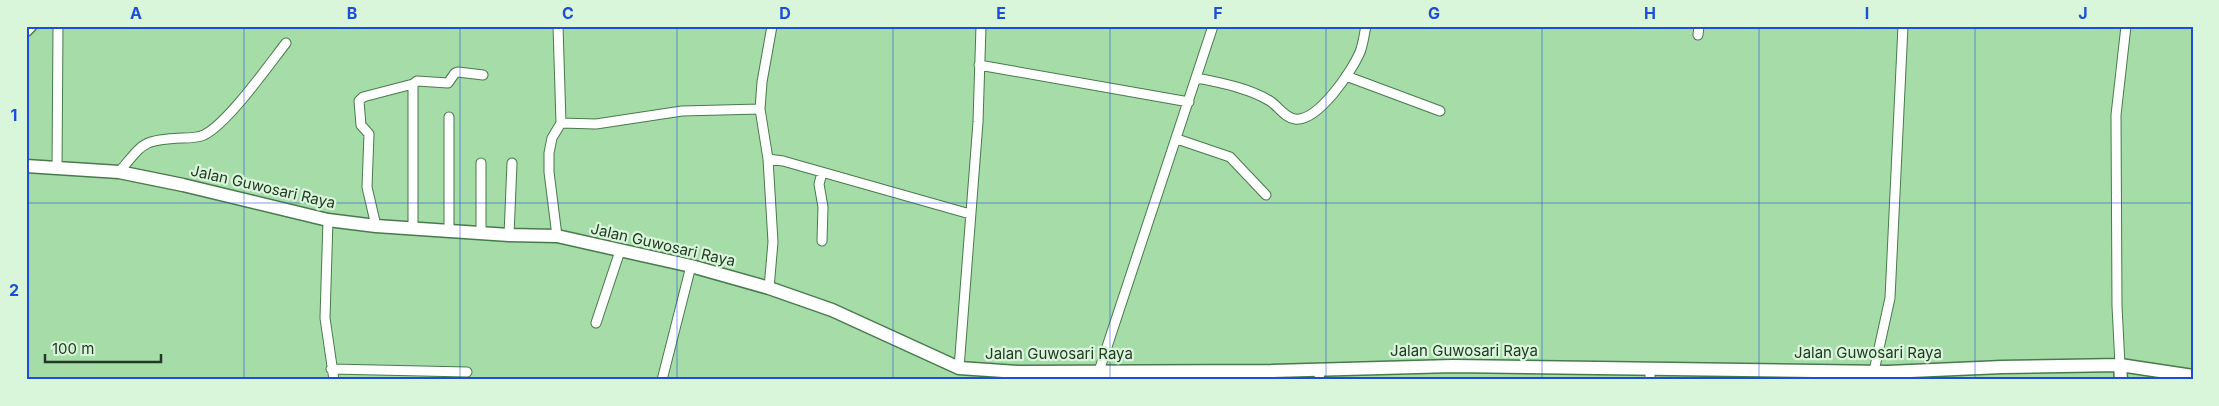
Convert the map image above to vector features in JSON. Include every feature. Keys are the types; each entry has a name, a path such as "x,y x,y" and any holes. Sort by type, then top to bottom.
{"street":[{"path":"26,30 30,26"},
{"path":"57,169 58,26"},
{"path":"557,236 550,188 549,154 552,138 561,123 558,26"},
{"path":"769,288 773,242 768,159 760,109 762,82 772,26"},
{"path":"959,374 978,122 981,26"},
{"path":"1099,371 1126,284 1177,139 1213,26"},
{"path":"1197,78 1230,86 1268,99 1292,119 1300,119 1326,101 1346,76 1360,52 1366,26"},
{"path":"1874,376 1890,298 1902,26"},
{"path":"2121,380 2117,306 2116,116 2126,26"},
{"path":"119,172 140,146 155,139 198,137 210,131 230,113 286,43"},
{"path":"979,65 1189,102"},
{"path":"376,226 367,187 369,134 361,125 359,100 363,97 413,84 417,81 448,83 458,72 484,75"},
{"path":"1346,76 1440,111"},
{"path":"413,84 413,228"},
{"path":"561,123 610,123 682,111 760,109"},
{"path":"449,117 449,231"},
{"path":"1177,139 1230,157 1266,195"},
{"path":"768,159 970,214"},
{"path":"481,163 481,233"},
{"path":"510,235 512,163"},
{"name":"Jalan Guwosari Raya","path":"26,166 119,172 183,185 328,220 376,226 510,235 557,236 620,252 691,266 769,288 832,310 959,374 1099,371 1272,375 1453,366 1650,374 1874,376 2120,365 2193,376"},
{"path":"822,173 819,184 823,207 822,241"},
{"path":"328,220 325,318 334,380"},
{"path":"596,323 620,252"},
{"path":"662,380 691,266"},
{"path":"331,369 468,372"}]}
